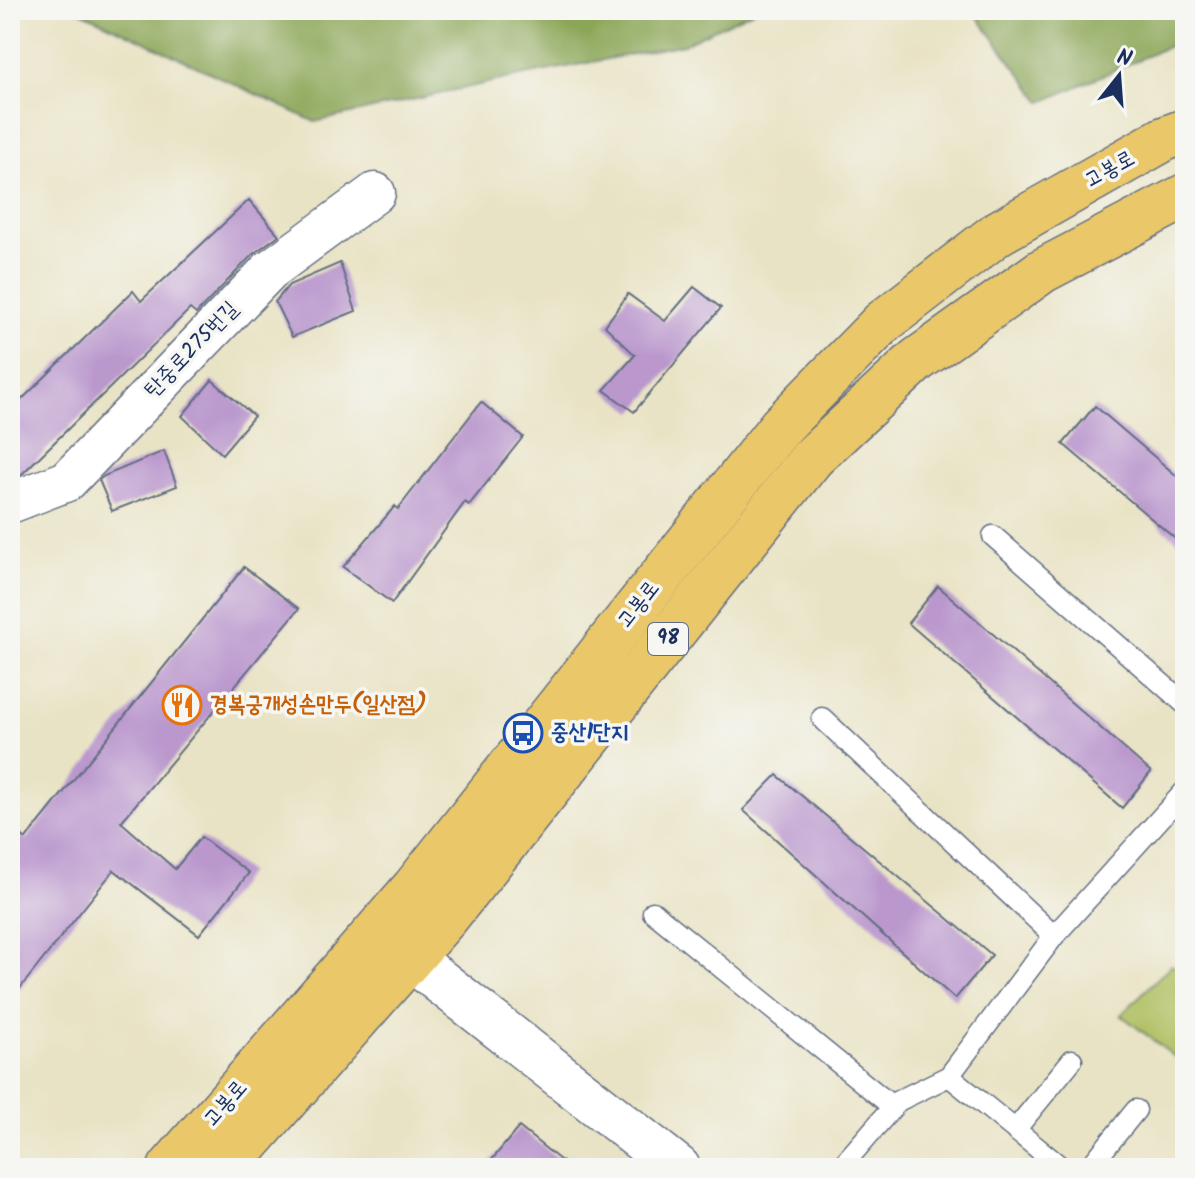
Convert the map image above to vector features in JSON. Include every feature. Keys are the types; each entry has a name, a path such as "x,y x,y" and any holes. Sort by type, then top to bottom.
{"main road":[{"name":"고봉로","path":"170,1168 424,875 780,427 883,322 998,233 1164,139 1185,131"},
{"name":"고봉로","path":"226,1168 456,906 812,458 917,360 1042,271 1185,196"}],"street":[{"name":"탄중로275번길","path":"10,503 67,481 270,270 375,193"},
{"path":"378,929 410,958 678,1168"}],"lane":[{"path":"993,536 1185,704"},
{"path":"822,718 1054,936"},
{"path":"840,1168 898,1101 949,1076 1054,936 1185,791"},
{"path":"653,912 893,1107"},
{"path":"1015,1130 1072,1060"},
{"path":"949,1076 1062,1168"},
{"path":"1089,1168 1136,1110"}],"green space":[{"path":"77,10 755,10 684,44 510,78 315,122"},
{"path":"972,10 1185,10 1185,39 1042,102"},
{"path":"1171,965 1185,974 1185,1065 1121,1015"}],"building":[{"path":"249,200 279,235 253,254 196,314 190,309 22,474 10,478 10,411 133,291 141,301"},
{"path":"340,263 356,311 292,337 275,302 289,285"},
{"path":"694,287 721,308 634,412 604,390 635,355 605,326 628,294 665,321"},
{"path":"212,380 254,416 222,454 182,416"},
{"path":"481,402 523,437 469,505 465,502 392,603 343,567 395,506 398,509"},
{"path":"1095,406 1185,483 1185,547 1063,444"},
{"path":"164,451 177,486 112,511 99,480"},
{"path":"244,567 299,609 121,822 175,869 201,837 249,873 199,935 114,870 10,1001 10,825 26,839"},
{"path":"938,586 1151,772 1122,808 908,623"},
{"path":"777,775 992,955 955,999 743,810"},
{"path":"519,1127 570,1168 485,1168"}],"place":[{"name":"경복궁개성손만두(일산점)","path":"182,705"},
{"name":"중산1단지","path":"523,733"}]}
